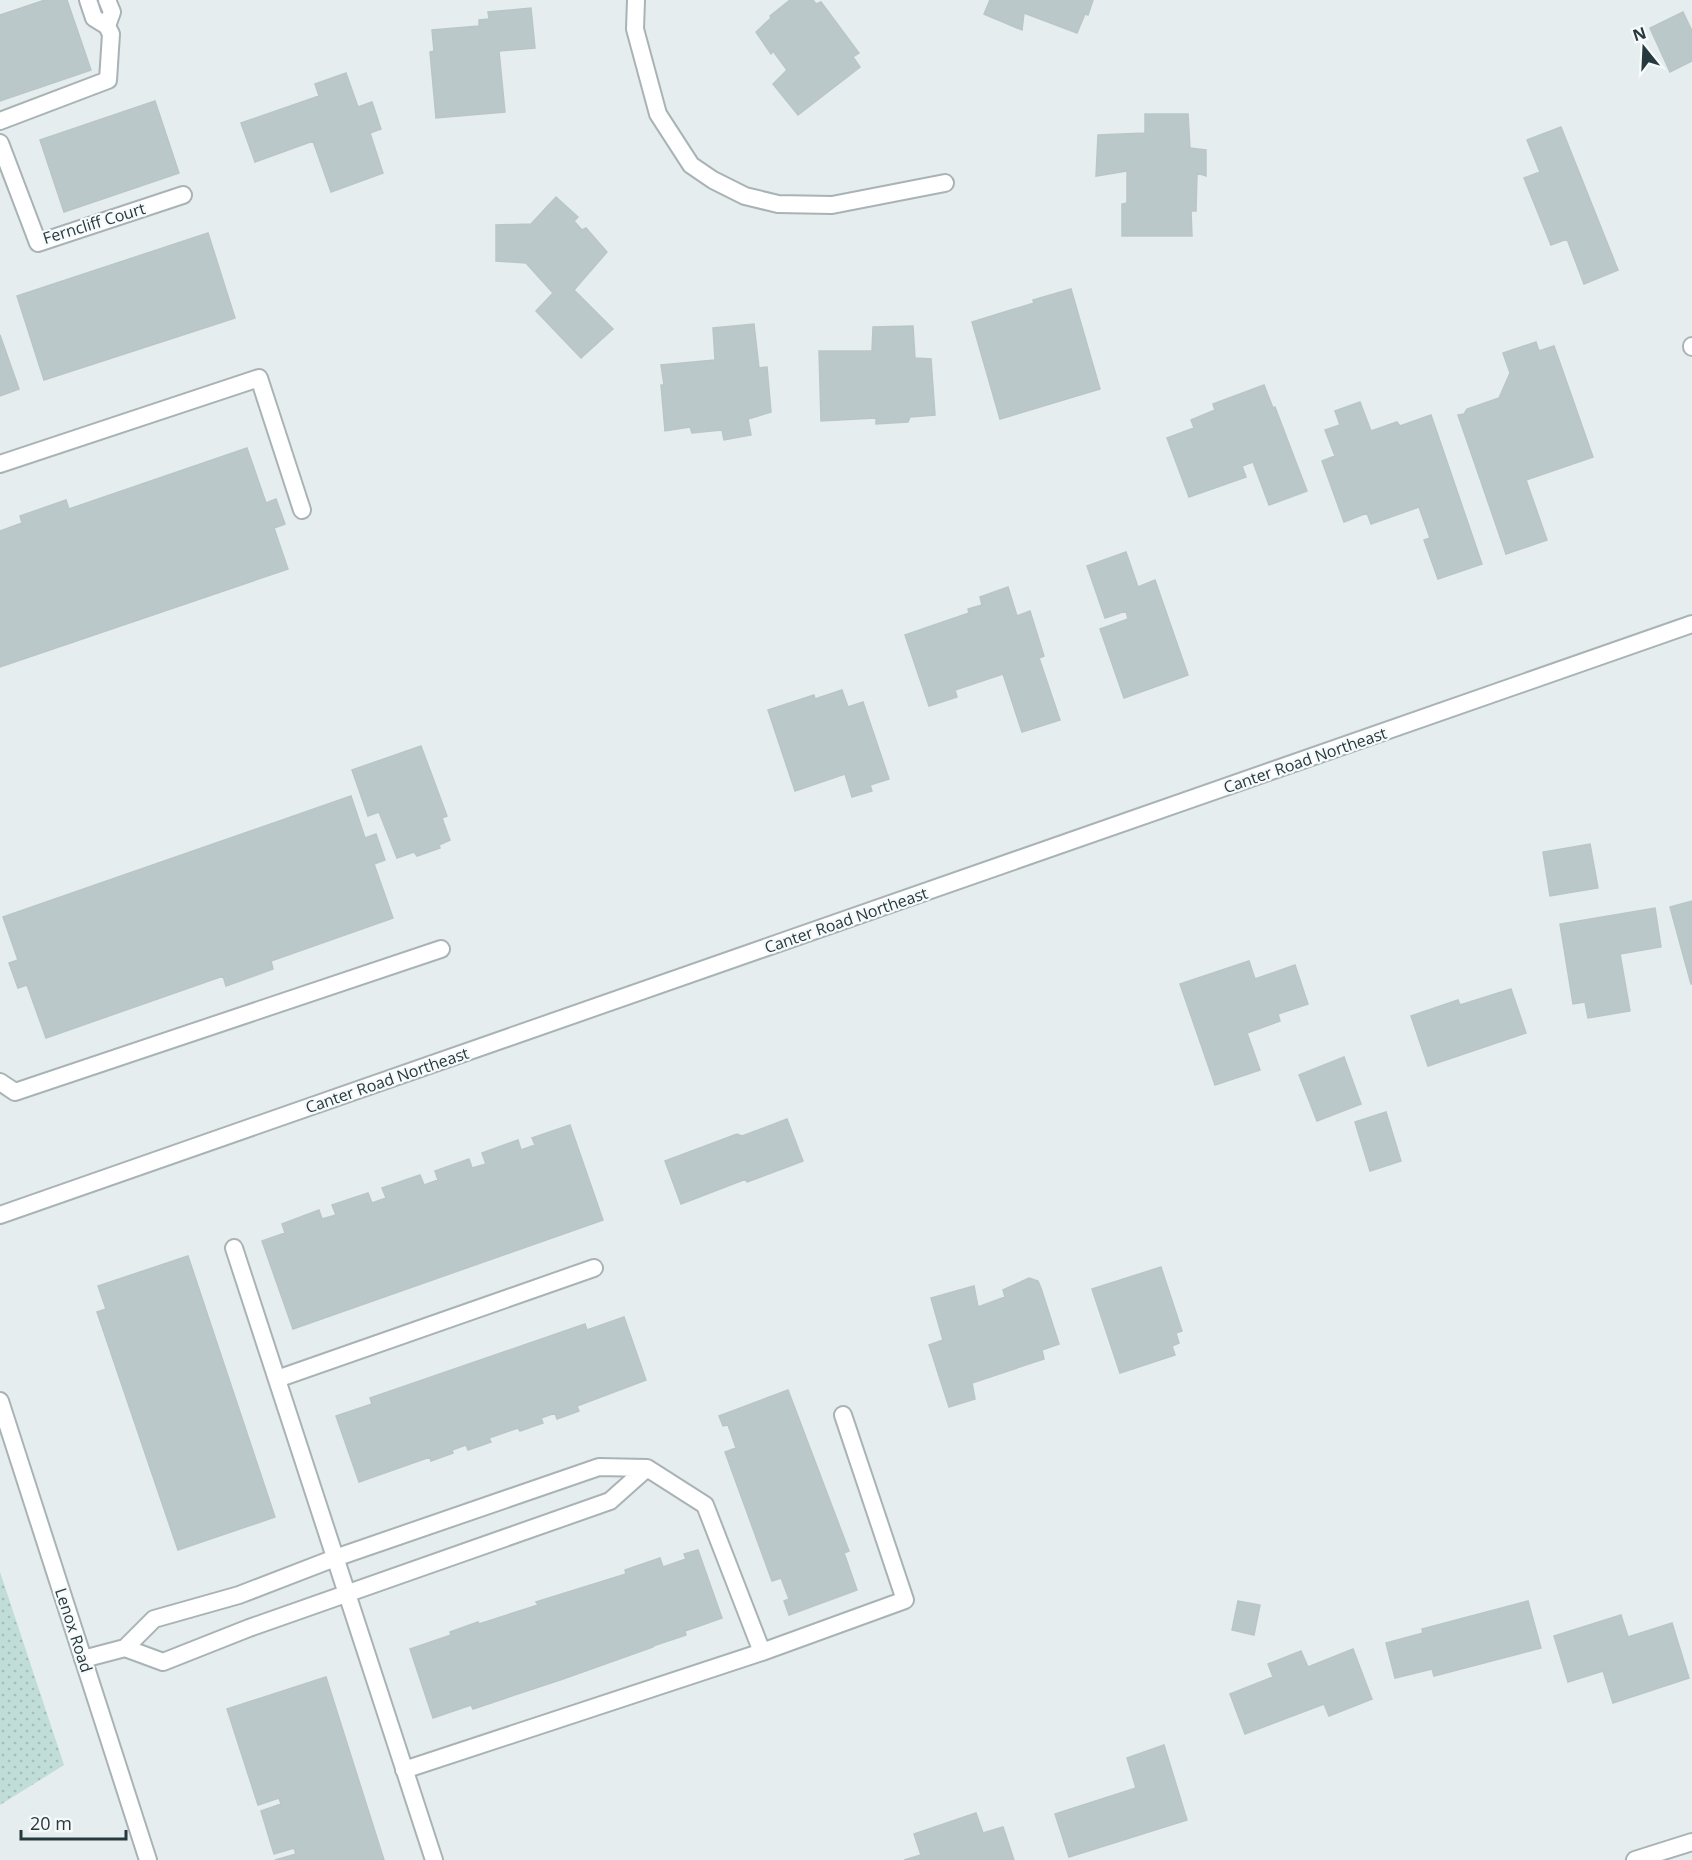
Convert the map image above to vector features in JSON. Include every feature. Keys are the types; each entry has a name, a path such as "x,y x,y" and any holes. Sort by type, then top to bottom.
{"street":[{"path":"0,121 108,80 111,34 107,26 94,18 88,0"},
{"path":"107,0 112,12 107,26"},
{"path":"636,0 635,29 658,114 691,165 712,180 745,196 778,204 832,205 945,183"},
{"name":"Ferncliff Court","path":"0,143 38,243 183,195"},
{"path":"0,464 259,378 302,510"},
{"name":"Canter Road Northeast","path":"0,1215 1692,624"},
{"path":"0,1082 15,1092 441,949"},
{"path":"234,1248 434,1860"},
{"path":"277,1379 594,1268"},
{"name":"Lenox Road","path":"0,1401 148,1860"},
{"path":"404,1770 762,1652 905,1600 843,1415"},
{"path":"83,1659 125,1648 154,1618 239,1595 335,1558 599,1467 647,1468 705,1505 762,1652"},
{"path":"125,1648 163,1662 249,1628 610,1501 647,1468"},
{"path":"1635,1860 1692,1842"}],"green space":[{"path":"0,1572 64,1765 0,1805"}],"building":[{"path":"45,0 67,0 91,70 0,101 0,15"},
{"path":"790,0 813,0 816,4 821,2 859,53 853,57 860,67 798,115 773,84 787,70 773,51 771,54 756,32 771,18 770,16"},
{"path":"990,0 1093,0 1088,15 1085,14 1077,33 1024,13 1022,30 984,14"},
{"path":"531,8 535,48 499,51 505,112 436,118 430,52 434,51 432,30 479,26 479,20 489,19 488,12"},
{"path":"1683,12 1692,31 1692,61 1670,72 1650,28"},
{"path":"346,73 358,107 372,102 381,129 370,133 383,173 331,192 313,141 255,162 241,123 319,96 315,84"},
{"path":"155,101 179,173 64,212 40,140"},
{"path":"1145,114 1188,114 1190,148 1206,150 1206,176 1197,173 1196,211 1191,211 1192,236 1122,236 1122,204 1127,203 1127,171 1096,176 1098,135 1145,133"},
{"path":"1561,127 1618,270 1584,284 1567,239 1551,245 1524,178 1540,172 1527,140"},
{"path":"556,197 578,217 574,221 582,230 586,228 607,252 574,290 613,329 581,358 536,311 553,293 526,263 496,261 496,225 531,224"},
{"path":"208,233 235,318 44,380 17,296"},
{"path":"1071,289 1100,389 1000,419 972,322"},
{"path":"754,324 759,368 767,367 771,412 748,419 751,435 724,440 722,430 692,433 690,427 665,431 661,365 715,360 713,328"},
{"path":"913,326 915,358 931,359 935,415 910,417 908,422 876,424 876,418 821,421 819,351 872,351 873,327"},
{"path":"0,335 19,389 0,396"},
{"path":"1536,342 1539,351 1554,346 1593,457 1526,480 1547,540 1506,554 1458,415 1464,414 1467,409 1499,398 1510,373 1503,353"},
{"path":"1264,385 1273,408 1275,407 1307,491 1269,505 1253,462 1242,466 1246,477 1189,497 1167,438 1194,428 1191,420 1215,410 1213,404"},
{"path":"1360,402 1371,431 1397,422 1400,426 1431,415 1482,564 1438,579 1424,540 1430,538 1419,507 1371,524 1367,513 1344,522 1322,461 1335,456 1325,430 1340,425 1335,411"},
{"path":"247,448 266,503 276,499 285,524 274,528 288,569 0,667 0,531 22,523 20,516 66,500 69,509"},
{"path":"1126,552 1138,587 1155,580 1188,675 1124,698 1100,629 1128,619 1126,611 1105,618 1087,566"},
{"path":"1008,587 1017,616 1030,611 1044,656 1039,658 1060,720 1022,732 1003,674 955,690 957,697 929,706 905,635 969,613 968,609 982,605 980,597"},
{"path":"842,690 848,707 863,702 889,779 870,785 872,791 852,797 845,774 795,791 768,710 814,695 815,699"},
{"path":"421,746 447,816 442,818 450,840 439,845 440,848 417,856 414,852 397,858 379,812 368,816 352,770"},
{"path":"351,796 365,838 376,834 385,860 374,864 393,918 271,961 273,969 226,986 223,976 46,1038 27,985 18,988 9,963 18,960 3,917"},
{"path":"1590,844 1598,888 1550,896 1543,852"},
{"path":"1692,901 1692,984 1691,984 1670,907"},
{"path":"1655,908 1661,947 1620,954 1630,1011 1588,1018 1585,1002 1573,1004 1560,924"},
{"path":"1249,961 1255,979 1295,965 1308,1004 1278,1014 1280,1021 1247,1033 1260,1070 1215,1085 1180,984"},
{"path":"1511,989 1526,1033 1428,1066 1411,1016 1458,1000 1460,1005"},
{"path":"1344,1057 1361,1104 1317,1121 1299,1075"},
{"path":"1386,1112 1401,1161 1370,1171 1355,1122"},
{"path":"787,1119 803,1161 747,1182 746,1179 681,1204 665,1161 737,1134 742,1136"},
{"path":"570,1125 603,1220 293,1329 262,1241 285,1233 282,1224 319,1210 322,1219 336,1215 332,1205 368,1193 372,1203 386,1198 382,1188 420,1175 424,1185 438,1180 435,1171 469,1159 472,1168 486,1164 482,1153 518,1140 521,1150 535,1145 532,1138"},
{"path":"188,1256 275,1517 178,1550 97,1312 106,1309 98,1286"},
{"path":"1161,1267 1182,1331 1176,1333 1179,1343 1172,1346 1175,1355 1120,1373 1092,1289"},
{"path":"1029,1278 1038,1281 1059,1344 1042,1350 1044,1359 972,1383 975,1399 949,1407 929,1345 943,1340 931,1298 974,1286 978,1307 1005,1297 1003,1290"},
{"path":"624,1317 646,1380 577,1406 579,1411 557,1419 555,1413 541,1418 543,1423 520,1431 518,1428 489,1438 491,1442 468,1450 466,1445 452,1450 453,1453 431,1461 430,1457 359,1482 336,1416 372,1404 370,1398 585,1324 587,1330"},
{"path":"788,1390 849,1551 844,1553 857,1590 789,1615 784,1601 789,1599 781,1578 772,1581 725,1452 736,1448 728,1425 723,1426 719,1416"},
{"path":"698,1550 722,1618 685,1631 686,1635 563,1679 473,1709 471,1705 433,1718 410,1649 451,1635 450,1632 478,1622 479,1624 538,1605 536,1602 626,1574 625,1570 660,1558 663,1567 686,1559 684,1554"},
{"path":"1238,1601 1260,1605 1254,1635 1232,1630"},
{"path":"1528,1601 1541,1648 1434,1676 1432,1669 1395,1678 1386,1643 1423,1633 1422,1629"},
{"path":"1621,1615 1628,1637 1672,1623 1689,1678 1613,1703 1603,1671 1568,1682 1554,1636"},
{"path":"1353,1649 1372,1699 1329,1716 1324,1704 1245,1734 1230,1694 1273,1677 1268,1664 1301,1651 1308,1667"},
{"path":"326,1677 384,1860 275,1860 296,1854 294,1848 274,1854 261,1811 281,1804 279,1798 258,1805 227,1709"},
{"path":"1164,1745 1187,1820 1069,1857 1055,1814 1136,1788 1127,1758"},
{"path":"976,1813 983,1833 1003,1827 1014,1860 904,1860 921,1855 914,1834"}]}
